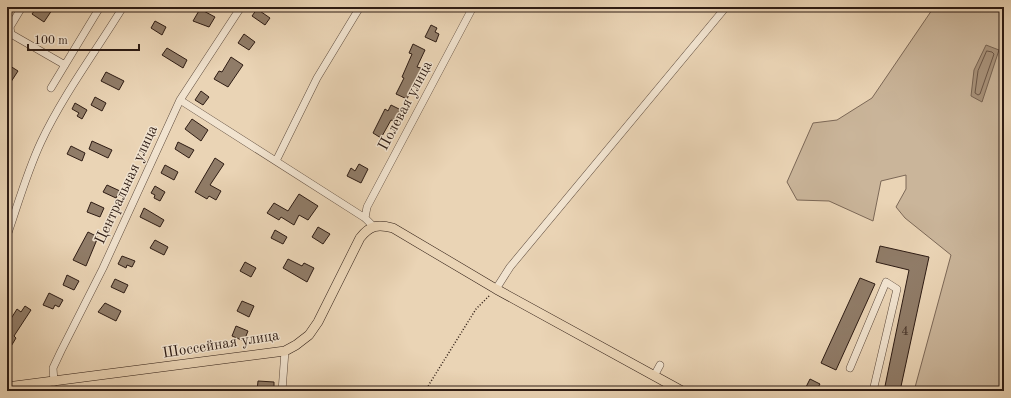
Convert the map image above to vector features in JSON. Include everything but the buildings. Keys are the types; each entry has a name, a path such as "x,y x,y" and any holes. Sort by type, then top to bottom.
{"main road":[{"path":"373,226 382,225 393,228 496,289 682,391"},
{"name":"Шоссейная улица","path":"7,387 284,351 296,345 309,335 318,322 360,238 373,226"}],"street":[{"path":"22,7 10,27 11,34 65,65"},
{"path":"51,88 100,7"},
{"path":"7,236 26,177 42,140 60,108 123,7"},
{"name":"Центральная улица","path":"54,382 53,368 103,268 180,100 241,7"},
{"path":"276,161 317,78 360,7"},
{"name":"Полевая улица","path":"365,218 367,207 473,7"},
{"path":"496,289 510,267 726,7"},
{"path":"180,100 365,218 373,226"},
{"path":"850,368 886,282 897,289 873,391"},
{"path":"282,391 284,351"},
{"path":"654,376 660,365"}],"path":[{"path":"424,391 476,309 496,289"}],"shaded area":[{"path":"934,7 1004,7 1004,391 914,391 951,255 905,218 896,207 906,189 906,175 881,181 873,221 829,201 797,200 787,182 813,123 837,120 872,98"}],"water":[{"path":"986,45 999,50 982,102 971,96 974,70"}]}
